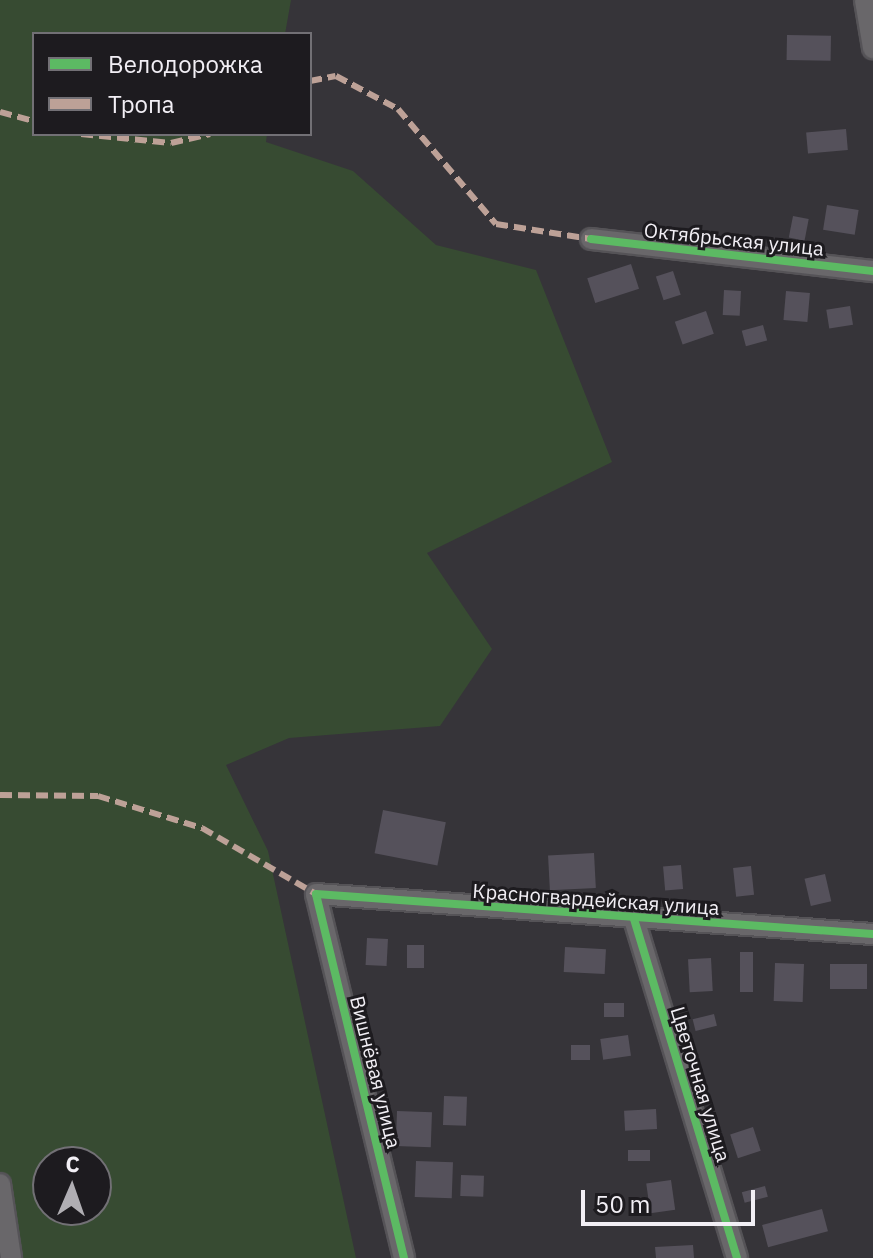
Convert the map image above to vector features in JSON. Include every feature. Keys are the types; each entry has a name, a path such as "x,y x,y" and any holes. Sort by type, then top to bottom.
{"street":[{"path":"865,0 873,48"},
{"name":"Октябрьская улица","path":"591,239 873,271"},
{"name":"Красногвардейская улица","path":"316,894 873,934"},
{"name":"Вишнёвая улица","path":"316,894 404,1258"},
{"name":"Цветочная улица","path":"634,919 737,1258"},
{"path":"0,1184 11,1258"}],"green space":[{"path":"0,0 291,0 285,32 32,32 32,136 267,136 266,142 353,171 436,245 536,270 612,462 427,553 492,649 440,726 289,738 226,765 268,851 356,1258 0,1258"}],"building":[{"path":"787,35 831,36 831,61 787,60"},
{"path":"846,129 848,150 808,153 806,132"},
{"path":"827,205 859,210 855,235 823,230"},
{"path":"793,216 809,219 805,241 789,238"},
{"path":"631,264 639,289 595,303 587,278"},
{"path":"673,271 681,295 664,300 656,277"},
{"path":"724,290 741,291 740,316 723,315"},
{"path":"786,291 810,293 807,322 783,320"},
{"path":"850,306 853,325 829,329 826,310"},
{"path":"706,311 714,334 683,344 675,322"},
{"path":"763,325 767,340 746,346 742,331"},
{"path":"383,810 446,822 437,865 375,853"},
{"path":"594,853 596,888 550,890 548,855"},
{"path":"681,865 683,889 665,890 663,867"},
{"path":"751,866 754,895 736,897 733,868"},
{"path":"825,874 831,901 811,906 805,879"},
{"path":"367,938 388,939 387,966 366,965"},
{"path":"407,945 424,945 424,968 407,968"},
{"path":"565,947 606,949 605,974 564,972"},
{"path":"740,952 753,952 753,992 740,992"},
{"path":"711,958 713,991 690,992 688,959"},
{"path":"775,963 804,964 803,1002 774,1001"},
{"path":"830,964 867,964 867,989 830,989"},
{"path":"604,1003 624,1003 624,1017 604,1017"},
{"path":"714,1014 717,1026 696,1031 693,1019"},
{"path":"628,1035 631,1056 603,1060 600,1039"},
{"path":"571,1045 590,1045 590,1060 571,1060"},
{"path":"444,1096 467,1097 466,1126 443,1125"},
{"path":"656,1109 657,1129 625,1131 624,1111"},
{"path":"397,1111 432,1112 431,1147 396,1146"},
{"path":"753,1127 761,1151 738,1158 730,1134"},
{"path":"628,1150 650,1150 650,1161 628,1161"},
{"path":"416,1161 453,1162 452,1198 415,1197"},
{"path":"461,1175 484,1176 483,1197 460,1196"},
{"path":"671,1180 675,1210 650,1213 646,1183"},
{"path":"765,1186 768,1197 745,1203 742,1192"},
{"path":"822,1209 828,1231 768,1247 762,1225"},
{"path":"693,1245 694,1258 656,1258 655,1247"}],"marked path":[{"path":"312,81 336,76 398,109 496,224 591,239"},
{"path":"0,112 32,120"},
{"path":"101,136 171,143 201,136"},
{"path":"0,795 98,796 202,828 316,894"}],"cycle path":[{"path":"591,239 873,271"},
{"path":"404,1258 316,894 873,934"},
{"path":"634,919 737,1258"}]}
